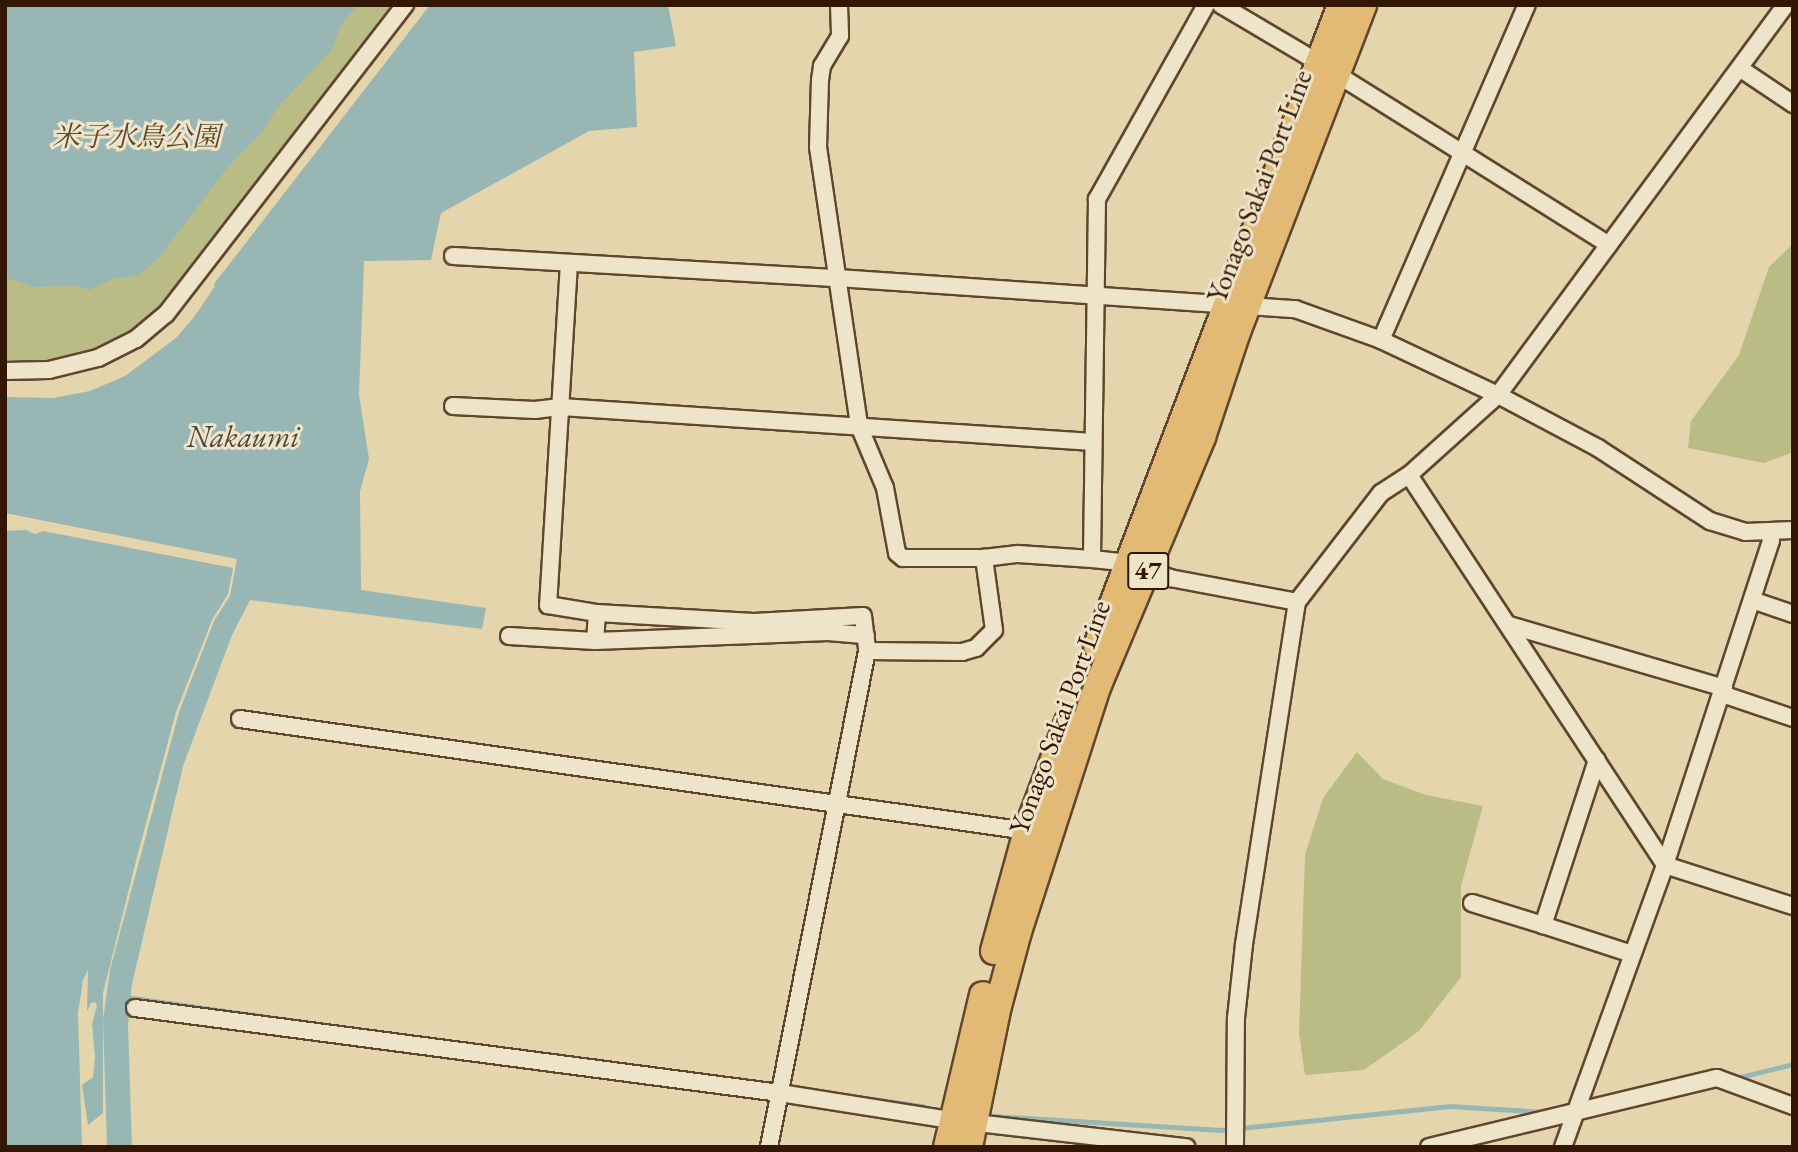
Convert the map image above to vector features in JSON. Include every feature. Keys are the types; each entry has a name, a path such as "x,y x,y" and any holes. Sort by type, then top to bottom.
{"main road":[{"name":"Yonago Sakai Port Line","path":"1328,69 1341,5"},
{"name":"Yonago Sakai Port Line","path":"965,1130 1027,831 1138,567 1328,69 1363,5"},
{"name":"Yonago Sakai Port Line","path":"947,1147 965,1130 1022,919 1138,567"}],"street":[{"path":"5,371 49,370 98,358 136,339 166,314 405,5"},
{"path":"839,5 840,36 822,66 818,147 859,426 885,488 897,553 903,558 984,558 1018,554 1092,559 1138,567 1170,578 1297,602"},
{"path":"1092,559 1098,296 1097,199 1206,5"},
{"path":"1221,5 1609,245"},
{"path":"1381,340 1527,5"},
{"path":"1246,1147 1235,1146 1236,1018 1244,944 1297,602 1381,493 1409,475 1498,395 1786,5"},
{"path":"1741,69 1793,104"},
{"path":"453,256 838,278 1295,309 1381,340 1498,395 1598,448 1710,521 1745,531 1793,530"},
{"path":"569,263 548,605 597,613 754,628"},
{"path":"453,406 535,410 561,407 1093,442"},
{"path":"1409,475 1665,864 1793,906"},
{"path":"1563,1147 1665,864 1723,691 1770,541 1769,532"},
{"path":"867,643 962,652 976,648 994,630 984,558"},
{"path":"1752,600 1793,614"},
{"path":"595,641 597,613"},
{"path":"509,636 595,641 863,616 867,643 769,1147"},
{"path":"1509,625 1723,691 1793,718"},
{"path":"240,719 1027,831"},
{"path":"1543,925 1597,760"},
{"path":"1472,903 1632,954"},
{"path":"135,1008 780,1093 965,1130 1186,1147"},
{"path":"1429,1147 1717,1078 1793,1106"}],"green space":[{"name":"米子水鳥公園","path":"5,5 400,5 174,300 136,334 84,359 5,367"},
{"path":"1793,244 1793,452 1764,463 1688,448 1691,421 1739,355 1769,267"},
{"path":"1357,752 1383,779 1426,795 1483,806 1461,886 1461,977 1419,1031 1364,1070 1305,1075 1299,1034 1305,855 1323,798"}],"water":[{"name":"米子水鳥公園","path":"5,5 358,5 343,22 330,52 277,108 264,129 228,167 157,260 137,276 116,278 89,290 78,286 34,287 5,277"},
{"name":"Nakaumi","path":"430,5 668,5 676,46 634,52 637,127 589,131 441,213 431,260 364,261 359,395 369,459 360,491 361,590 486,608 482,629 250,600 232,635 183,766 132,984 128,1025 132,1147 107,1147 103,1020 110,970 179,712 214,621 230,596 237,559 5,513 5,397 53,398 90,391 125,376 176,338 194,317 214,284"},
{"path":"26,530 35,534 43,531 233,568 228,594 212,620 176,712 138,853 103,993 103,1113 88,1125 82,1085 93,1077 95,1057 92,1024 97,1006 95,1002 91,1003 87,1011 88,970 83,980 78,1013 82,1147 5,1147 5,531"}],"waterway":[{"path":"126,997 405,1036"},
{"path":"1732,1079 1793,1064"},
{"path":"823,1092 923,1106"},
{"path":"994,1116 1222,1130 1450,1106 1546,1112"}]}
